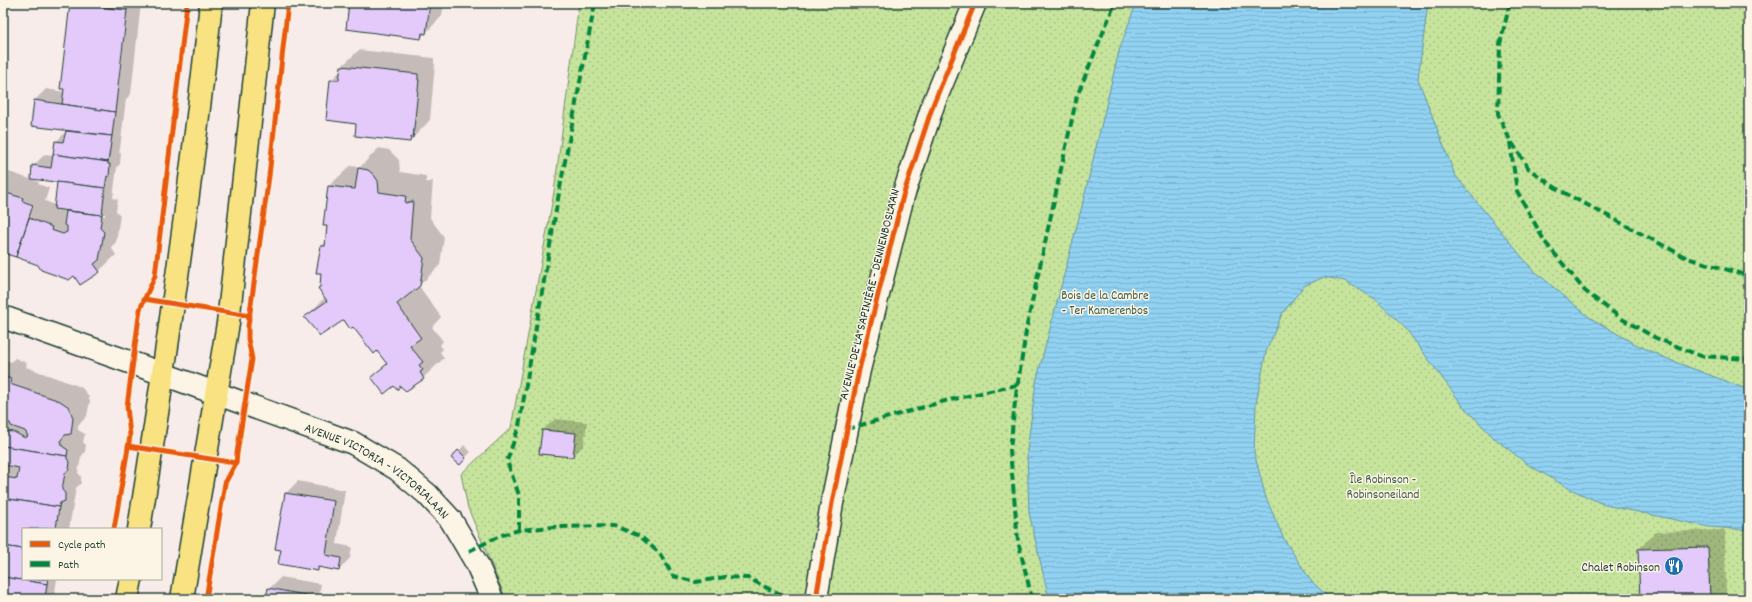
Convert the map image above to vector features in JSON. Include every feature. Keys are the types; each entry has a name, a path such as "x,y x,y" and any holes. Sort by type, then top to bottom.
{"main road":[{"path":"139,528 163,374 201,98 211,3"},
{"path":"182,599 228,322 263,3"},
{"path":"127,599 131,580"}],"street":[{"name":"AVENUE DE LA SAPINIÈRE - DENNENBOSLAAN","path":"816,599 832,503 859,370 903,196 933,105 975,3"},
{"name":"AVENUE VICTORIA - VICTORIALAAN","path":"3,317 353,443 397,469 427,494 451,520 477,564 492,599"}],"green space":[{"name":"Bois de la Cambre - Ter Kamerenbos","path":"579,3 1749,3 1749,599 506,599 468,508 461,474 511,428 554,192"}],"water":[{"path":"1136,3 1428,3 1418,79 1455,175 1531,268 1589,317 1633,343 1670,360 1749,390 1749,530 1709,527 1605,505 1568,488 1527,464 1493,437 1463,406 1406,329 1375,299 1345,281 1324,277 1304,286 1282,314 1266,352 1256,404 1254,452 1266,498 1284,539 1311,581 1331,599 1049,599 1029,513 1027,451 1036,382 1082,206 1119,51"}],"building":[{"path":"70,3 127,10 115,112 62,104 64,89 60,89"},
{"path":"73,3 128,3 127,10"},
{"path":"349,3 430,3 426,34 422,33 421,39 346,29"},
{"path":"341,66 418,74 419,80 413,138 411,137 410,142 355,136 356,124 326,120 330,80 339,80"},
{"path":"34,100 115,112 112,136 31,126"},
{"path":"66,131 112,136 108,162 53,154 55,141 63,142"},
{"path":"53,154 108,162 108,164 110,164 109,177 107,176 105,188 31,179 32,165 51,168"},
{"path":"358,168 368,170 374,175 378,181 379,192 406,196 405,203 413,201 410,239 424,258 420,286 397,304 421,338 410,346 423,362 419,365 423,370 420,372 424,379 406,391 400,386 397,390 394,386 384,394 371,377 387,364 377,351 374,354 353,327 350,329 344,320 320,336 304,317 327,301 318,288 320,287 321,273 316,273 321,246 325,246 327,226 323,226 328,186 355,189"},
{"path":"57,182 105,188 102,215 54,209"},
{"path":"3,192 23,198 22,201 33,205 16,257 6,254 4,259 3,259"},
{"path":"66,211 102,215 100,228 104,232 99,260 94,264 100,272 80,285 74,276 69,280 41,270 38,265 16,257 29,218 52,227 51,230 63,234 67,232 67,226 64,225"},
{"path":"3,376 11,379 10,384 60,401 69,407 73,418 71,434 65,435 61,440 62,446 68,450 67,456 3,446 3,431 14,432 25,438 28,436 25,431 11,426 10,423 3,420"},
{"path":"542,430 576,433 573,457 539,454"},
{"path":"3,446 67,456 67,459 70,462 69,470 65,473 62,490 65,493 65,501 60,503 59,507 3,498 3,477 17,479 19,468 5,465 3,463"},
{"path":"458,450 466,458 460,465 451,458"},
{"path":"285,493 334,501 326,555 341,558 339,571 318,567 318,571 278,564 281,550 275,549"},
{"path":"3,498 59,507 56,528 22,528 22,549 3,546"},
{"path":"3,546 22,549 22,580 48,580 47,584 3,577"},
{"name":"Chalet Robinson","path":"1708,547 1710,599 1640,599 1638,549"},
{"path":"3,577 47,584 45,599 3,599"},
{"path":"268,588 310,596 309,599 266,599"}],"marked path":[{"path":"519,530 519,495 507,461 519,426 559,193 595,3"},
{"path":"1032,599 1018,541 1010,450 1015,402 1027,325 1077,96 1115,3"},
{"path":"1510,3 1500,44 1498,114 1509,138 1529,169 1559,190 1687,258 1749,276"},
{"path":"1510,142 1517,191 1545,242 1585,291 1622,319 1656,338 1701,356 1749,359"},
{"path":"847,429 945,401 1017,385"},
{"path":"469,551 502,535 519,530 554,527 614,526 640,536 660,554 673,576 696,582 725,577 748,578 786,598 798,599"}],"cycle path":[{"path":"114,528 130,436 127,406 140,309 155,276 187,3"},
{"path":"206,599 225,483 236,463 252,359 248,339 248,326 269,176 288,3"},
{"path":"816,599 832,503 859,370 903,196 933,105 975,3"},
{"path":"144,299 250,316"},
{"path":"128,446 236,463"}],"place":[{"name":"Chalet Robinson","path":"1674,566"}],"park label":[{"name":"Île Robinson - Robinsoneiland","path":"1383,486"}]}
